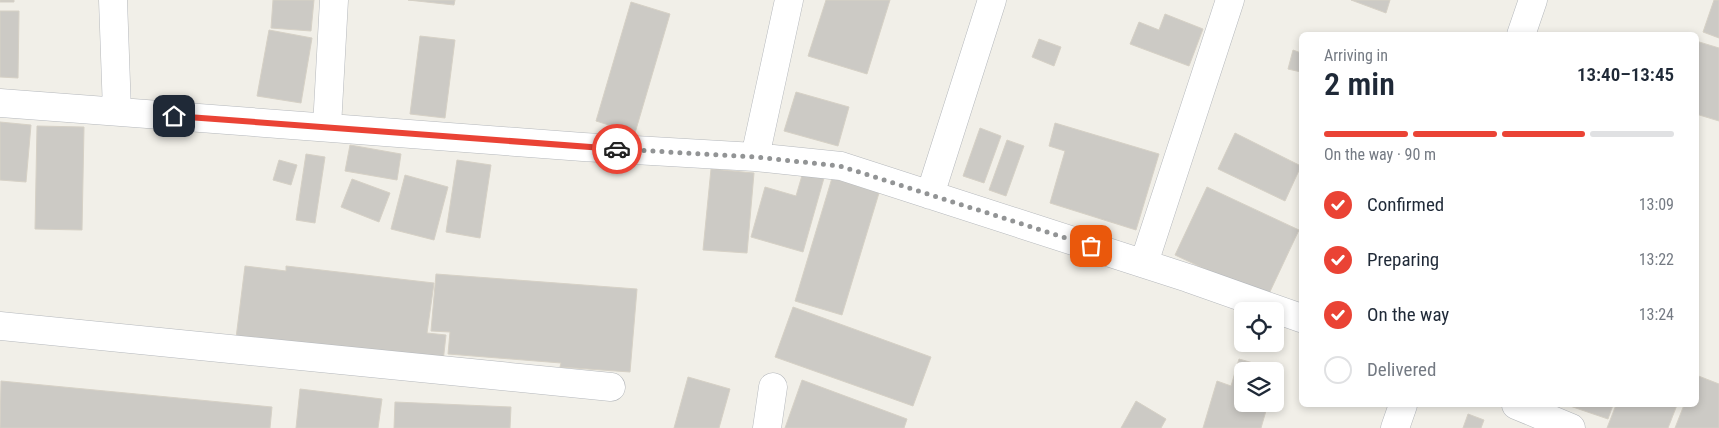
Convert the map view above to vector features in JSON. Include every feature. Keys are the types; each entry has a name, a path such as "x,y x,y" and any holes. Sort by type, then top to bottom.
{"street":[{"path":"113,0 117,111"},
{"path":"327,127 334,0"},
{"path":"755,157 789,0"},
{"path":"930,195 992,0"},
{"path":"1144,263 1230,0"},
{"path":"1522,32 1532,0"},
{"path":"0,103 583,147 755,157 840,166 1144,263 1299,317"},
{"path":"0,326 611,387"},
{"path":"767,428 773,387"},
{"path":"1395,428 1402,407"},
{"path":"1521,407 1571,428"}],"building":[{"path":"0,0 14,0 14,2 0,2"},
{"path":"273,0 314,0 311,31 271,28"},
{"path":"408,0 455,0 454,5"},
{"path":"826,0 890,0 867,74 808,56"},
{"path":"1351,0 1390,0 1386,13"},
{"path":"1714,0 1719,0 1719,38 1703,32"},
{"path":"631,2 670,14 635,133 596,121"},
{"path":"0,11 19,11 18,78 0,77"},
{"path":"1165,14 1203,29 1189,66 1130,44 1139,22 1159,30"},
{"path":"269,30 312,38 301,103 257,96"},
{"path":"420,36 455,40 445,118 410,114"},
{"path":"1039,39 1061,47 1054,66 1032,57"},
{"path":"1699,42 1719,48 1719,121 1699,115"},
{"path":"1293,50 1299,52 1299,72 1288,69"},
{"path":"796,92 849,107 838,146 784,131"},
{"path":"0,122 31,125 26,182 0,180"},
{"path":"1055,123 1159,154 1136,230 1050,203 1065,151 1049,146"},
{"path":"37,126 84,127 82,230 35,229"},
{"path":"980,128 1001,136 984,183 963,176"},
{"path":"1235,133 1299,165 1299,170 1285,201 1218,169"},
{"path":"1007,140 1024,146 1006,196 989,190"},
{"path":"350,145 401,154 397,180 345,171"},
{"path":"306,154 325,157 315,223 296,220"},
{"path":"279,160 297,165 291,185 273,180"},
{"path":"457,160 491,165 480,238 446,232"},
{"path":"711,169 754,173 747,253 703,250"},
{"path":"803,172 824,178 803,252 751,237 765,187 796,196"},
{"path":"405,175 448,187 434,240 391,229"},
{"path":"832,178 879,193 842,315 795,301"},
{"path":"352,179 390,193 379,222 341,207"},
{"path":"1207,187 1299,230 1267,298 1175,255"},
{"path":"245,266 286,271 286,266 434,283 427,333 446,335 443,362 236,338"},
{"path":"436,274 637,289 630,372 560,367 561,363 448,354 450,332 431,331"},
{"path":"793,307 931,357 913,406 775,357"},
{"path":"1239,359 1250,362 1238,362"},
{"path":"1234,376 1234,412 1266,412 1261,428 1203,428 1217,381 1231,386"},
{"path":"1699,376 1719,384 1719,428 1675,428 1683,407 1699,407"},
{"path":"688,377 730,389 719,428 674,428"},
{"path":"802,380 907,419 904,428 785,428"},
{"path":"1,381 272,407 270,428 0,428"},
{"path":"300,389 382,399 378,428 296,428"},
{"path":"1136,401 1166,419 1161,428 1121,428"},
{"path":"395,402 511,407 510,428 394,428"},
{"path":"1573,407 1612,407 1608,419"},
{"path":"1615,407 1676,407 1668,428 1607,428"},
{"path":"1468,414 1484,420 1481,428 1463,428"}],"way so far":[{"path":"617,149 755,157 840,166 1091,246"}],"route":[{"path":"174,116 617,149"}]}
